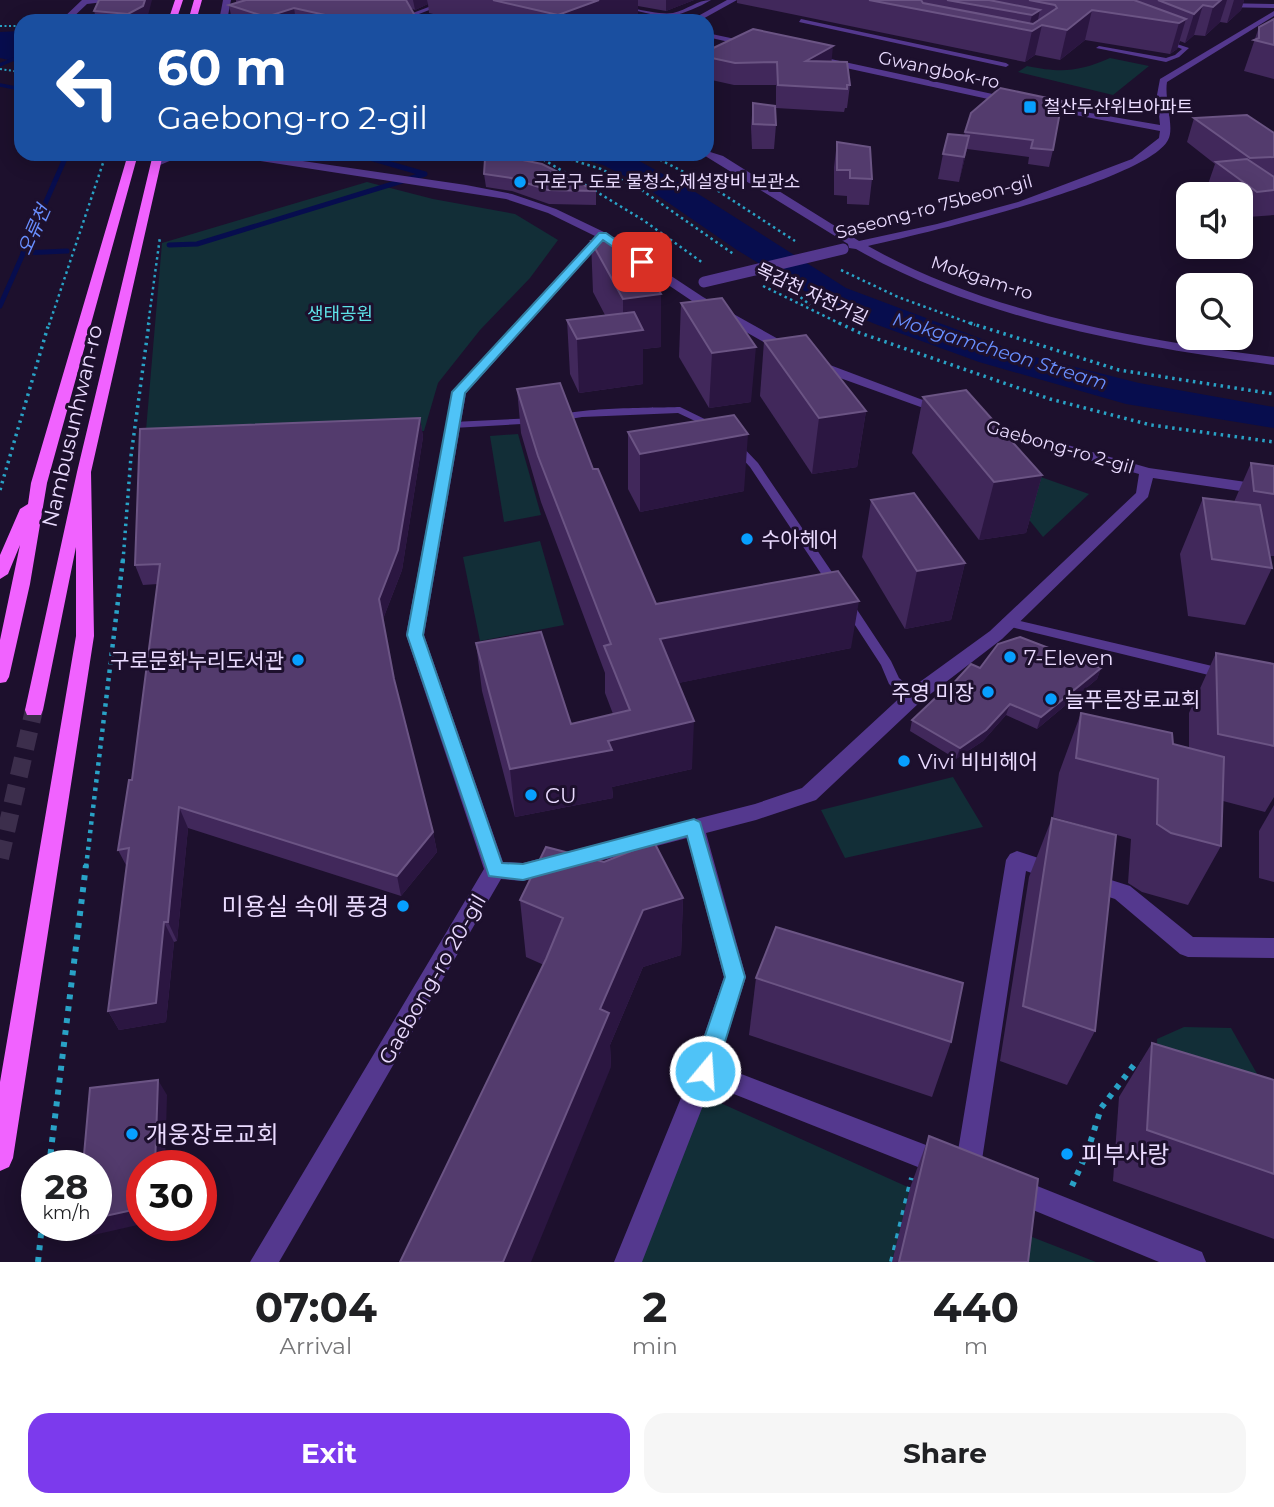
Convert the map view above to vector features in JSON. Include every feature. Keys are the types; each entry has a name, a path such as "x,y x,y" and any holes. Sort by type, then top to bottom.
{"main road":[{"name":"Nambusunhwan-ro","path":"0,677 22,584 39,483 131,161"},
{"name":"Nambusunhwan-ro","path":"34,709 84,472 157,161"},
{"path":"0,1158 85,636 84,472"},
{"path":"0,574 39,483"}],"street":[{"path":"71,14 85,1 117,0"},
{"path":"706,14 733,0"},
{"path":"1215,4 1274,6"},
{"path":"1028,105 1166,129 1160,91 1163,81 1274,13"},
{"path":"714,37 763,47"},
{"name":"Gwangbok-ro","path":"814,59 1016,102"},
{"name":"Saseong-ro 75beon-gil","path":"680,288 987,214 1136,161 1164,139 1166,129"},
{"name":"Mokgam-ro","path":"714,156 898,268 1000,306 1167,347 1274,360"},
{"name":"Gaebong-ro 2-gil","path":"282,161 508,196 541,207 602,235 680,288 809,362 963,418 1147,472 1274,491"},
{"name":"Gaebong-ro 20-gil","path":"264,1262 495,870 415,635 458,392 602,235"},
{"name":"Gaebong-ro 2-gil","path":"495,870 523,872 755,812 809,794 914,697 996,635 1143,494 1147,472"},
{"path":"628,1262 705,1071 735,977 694,827"},
{"path":"967,1174 1017,860 1122,892 1188,947 1274,948"},
{"path":"705,1071 1192,1262"}],"lane":[{"path":"414,14 453,0"},
{"path":"593,0 659,14"},
{"path":"677,14 708,0"},
{"path":"801,22 1006,65"},
{"path":"1099,48 1166,60 1186,48 1152,35"},
{"path":"901,42 912,36"},
{"path":"453,425 542,421 582,414 680,410 725,434 754,465 887,664 894,681 914,697"},
{"path":"1007,622 1234,676"}],"path":[{"path":"0,490 54,306 104,161"},
{"path":"546,161 643,220 701,262 711,266"},
{"path":"576,161 601,169 643,191 739,258"},
{"path":"541,165 554,166"},
{"path":"51,1150 121,582 131,456 160,235"},
{"path":"774,277 816,310"},
{"name":"목감천 자전거길","path":"756,283 860,333 1050,399 1151,425 1274,442"},
{"path":"1061,1209 1088,1150 1101,1108 1134,1065 1146,1065"},
{"path":"892,1262 918,1154"},
{"path":"38,1262 40,1241"}],"green space":[{"path":"1110,58 1149,66 1113,95 1018,72 1027,66 1050,70 1079,69"},
{"name":"생태공원","path":"367,182 433,199 515,214 558,240 530,278 480,330 438,383 424,431 145,442 162,243"},
{"path":"518,434 541,515 504,522 490,436"},
{"path":"976,454 1089,494 1043,537"},
{"path":"540,541 564,625 480,641 463,557"},
{"path":"953,777 983,827 845,858 821,810"},
{"path":"1184,1027 1231,1028 1260,1079 1158,1065 1157,1039"},
{"path":"696,1092 910,1188 892,1262 628,1262"},
{"path":"1027,1235 1096,1262 1023,1262"}],"water":[{"path":"14,31 14,61 0,58 0,32"},
{"name":"Mokgamcheon Stream","path":"589,161 639,161 692,190 846,288 1019,353 1139,383 1274,407 1274,428 1126,404 979,362 875,324 821,301 737,250 644,186"}],"building":[{"path":"99,0 145,0 143,6 128,14 94,11"},
{"path":"246,0 406,0 414,14 321,14 294,8 275,14 257,14 229,5"},
{"path":"493,0 599,0 554,14"},
{"path":"869,0 921,0 923,3 1033,24 1057,8 1055,5 1029,0 1134,0 1186,19 1179,23 1092,10 1067,30 1042,25 1032,31"},
{"path":"947,0 989,0 1040,10 1032,15"},
{"path":"1158,0 1221,0 1213,7 1203,5 1194,14"},
{"path":"1274,19 1274,45 1254,40 1259,38 1259,27"},
{"path":"753,29 833,46 806,61 847,62 850,85 847,85 847,89 778,85 777,62 735,63 714,58 714,48"},
{"path":"1000,88 1062,101 1053,150 1031,148 1033,140 965,132 971,113"},
{"path":"753,103 775,106 776,125 753,124"},
{"path":"1247,115 1274,133 1274,157 1250,158 1194,118"},
{"path":"948,134 969,136 964,157 943,154"},
{"path":"837,142 870,147 872,179 850,178 850,170 837,170"},
{"path":"1247,159 1274,177 1274,190 1257,192 1253,189 1253,182 1243,182 1216,162"},
{"path":"485,161 528,161 542,164 596,191 548,190 511,178 484,174"},
{"path":"626,237 661,294 623,299 591,241"},
{"path":"722,298 756,347 712,353 681,303"},
{"path":"634,312 643,330 577,339 567,320"},
{"path":"806,335 866,411 819,418 764,341"},
{"path":"560,383 593,469 598,469 656,604 838,571 859,601 660,639 694,721 608,741 612,750 510,769 476,643 541,632 571,724 630,710 604,646 611,644 538,456 517,389"},
{"path":"966,390 1042,475 994,482 923,397"},
{"path":"734,415 748,434 640,454 628,432"},
{"name":"구로문화누리도서관","path":"420,418 398,550 379,599 394,679 433,832 397,876 179,807 168,922 164,922 156,1003 108,1011 129,848 118,850 129,780 132,780 160,564 135,565 140,429"},
{"path":"1251,463 1274,466 1274,494 1254,491"},
{"path":"914,493 965,563 917,571 871,500"},
{"path":"1203,498 1260,505 1272,568 1212,559"},
{"path":"1020,637 1101,668 1041,717 1010,704 986,730 960,748 912,720 950,687 971,664 980,668 998,644"},
{"path":"1216,653 1274,664 1274,746 1218,734"},
{"path":"1081,713 1172,733 1173,744 1224,757 1221,846 1171,833 1157,824 1158,779 1076,758"},
{"path":"1052,818 1116,835 1095,1031 1023,1006"},
{"path":"654,842 683,898 643,910 600,1009 609,1013 503,1262 400,1262 546,959 563,918 520,900 546,847 604,862"},
{"path":"776,927 963,983 951,1042 756,978"},
{"path":"1152,1043 1274,1080 1274,1174 1147,1130"},
{"path":"158,1080 156,1150 126,1150 126,1211 112,1215 112,1150 84,1150 90,1088"},
{"path":"929,1136 1038,1179 1028,1262 899,1262"}],"waterway":[{"name":"오류천","path":"0,65 14,59"},
{"name":"오류천","path":"0,85 14,88"},
{"name":"오류천","path":"23,253 64,161"},
{"path":"169,245 197,244 425,174 380,161"},
{"path":"23,253 67,251"},
{"name":"오류천","path":"0,306 23,253"}],"tunnel":[{"path":"0,858 34,710"}],"place":[{"name":"철산두산위브아파트","path":"1030,107"},
{"name":"구로구 도로 물청소,제설장비 보관소","path":"520,182"},
{"name":"수아헤어","path":"747,539"},
{"name":"7-Eleven","path":"1010,657"},
{"name":"구로문화누리도서관","path":"298,660"},
{"name":"주영 미장","path":"988,692"},
{"name":"늘푸른장로교회","path":"1051,699"},
{"name":"Vivi 비비헤어","path":"904,761"},
{"name":"CU","path":"531,795"},
{"name":"미용실 속에 풍경","path":"403,906"},
{"name":"개웅장로교회","path":"132,1134"},
{"name":"피부사랑","path":"1067,1154"}],"route":[{"path":"642,262 602,235 458,392 415,635 495,870 523,872 694,827 735,977 705,1071"}]}
